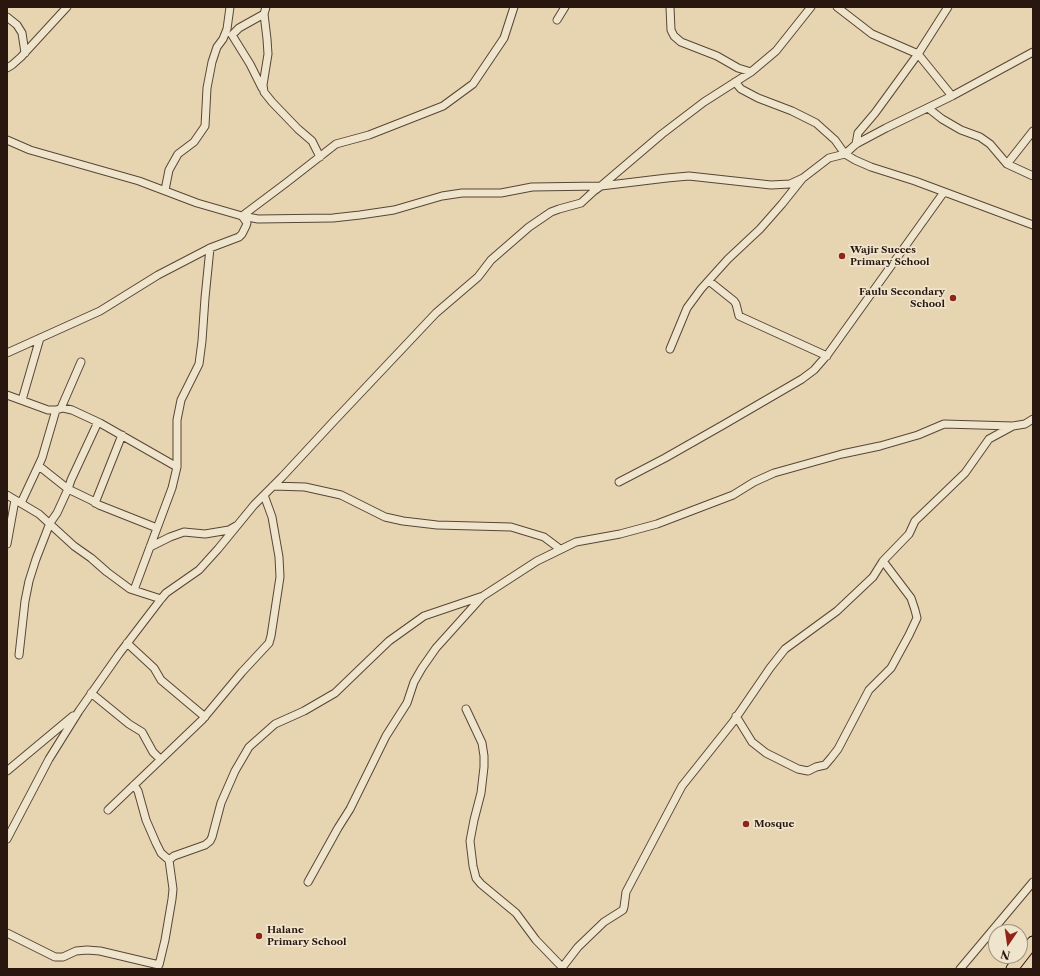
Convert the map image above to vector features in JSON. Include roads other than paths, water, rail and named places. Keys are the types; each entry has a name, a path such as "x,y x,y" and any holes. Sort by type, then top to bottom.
{"highway":[{"path":"1012,969 1033,942"}],"street":[{"path":"7,68 25,53 67,7"},
{"path":"223,40 227,29 230,7"},
{"path":"242,216 336,144 369,135 443,106 473,84 504,38 514,7"},
{"path":"557,20 565,7"},
{"path":"670,7 671,30 674,36 681,42 717,56 738,68 751,72"},
{"path":"7,839 49,759 79,711 161,599 166,593 198,570 264,495 436,313 478,277 491,260 529,227 551,212 581,203 662,134 704,102 751,72 776,51 811,7"},
{"path":"837,7 872,34 918,54 952,96"},
{"path":"856,144 858,133 918,54 948,7"},
{"path":"165,190 169,170 178,154 194,142 205,126 208,88 212,62 217,47 223,40 265,10 268,46 263,85 264,92"},
{"path":"7,17 22,33 25,53"},
{"path":"232,35 250,64 264,92 298,129 312,141 320,157"},
{"path":"670,349 688,308 709,281 728,259 769,219 803,178 829,158 845,154 856,144 952,96 1033,52"},
{"path":"735,82 740,89 816,123 835,140 845,154 871,167 1033,225"},
{"path":"928,108 961,130 980,137 990,144 1008,164 1033,176"},
{"path":"1008,164 1033,131"},
{"path":"7,140 30,150 139,180 197,203 258,219 333,218 394,210 442,196 462,193 501,193 532,187 601,186 689,176 771,185 790,184 803,178"},
{"path":"619,482 665,458 802,379 814,370 827,356 944,192"},
{"path":"7,353 100,311 158,275 210,248 239,237 247,223 242,216"},
{"path":"134,590 172,488 177,467 177,420 181,400 199,364 210,248"},
{"path":"709,281 734,301 739,316 766,330 827,356"},
{"path":"22,400 40,338"},
{"path":"7,544 18,502 38,466 59,409 81,362"},
{"path":"7,395 48,410 72,410 122,435 177,467"},
{"path":"169,860 174,856 210,842 221,803 241,758 249,747 275,724 304,711 335,693 388,641 424,616 483,596 537,561 576,542 620,534 657,524 733,495 754,482 774,473 895,442 918,435 944,424 1013,426 1025,424 1033,420"},
{"path":"19,655 29,581 50,523 57,513 98,422"},
{"path":"466,709 482,743 484,756 481,793 470,841 476,878 481,884 516,913 536,940 562,968 578,947 604,922 622,910 624,907 626,892 682,786 736,716 770,668 786,649 837,611 872,577 883,561 909,534 915,521 965,473 990,439 1013,426"},
{"path":"95,503 122,435"},
{"path":"38,466 68,489 95,503 157,528"},
{"path":"273,486 305,487 341,495 385,517 403,522 437,526 511,527 544,537 560,549"},
{"path":"7,495 39,514 74,546 130,590 161,599"},
{"path":"108,810 205,717 268,643 271,636 280,576 279,557 272,517 264,495"},
{"path":"150,547 184,532 205,534 229,530 233,529 241,522"},
{"path":"736,716 752,742 766,754 798,769 808,771 825,765 832,758 869,690 891,668 917,618 916,610 911,598 883,561"},
{"path":"308,882 350,809 386,736 407,703 414,682 422,668 436,648 483,596"},
{"path":"127,644 154,668 161,680 205,717"},
{"path":"91,693 129,724 142,732 153,752 160,759"},
{"path":"7,772 79,711"},
{"path":"7,933 56,957 63,957 76,951 88,950 100,951 158,965 165,940 173,889 169,860 161,853 156,843 146,820 138,791 134,785"},
{"path":"960,969 1033,882"}],"place":[{"name":"Wajir Succes Primary School","path":"842,256"},
{"name":"Faulu Secondary School","path":"953,298"},
{"name":"Mosque","path":"746,824"},
{"name":"Halane Primary School","path":"259,936"}]}
